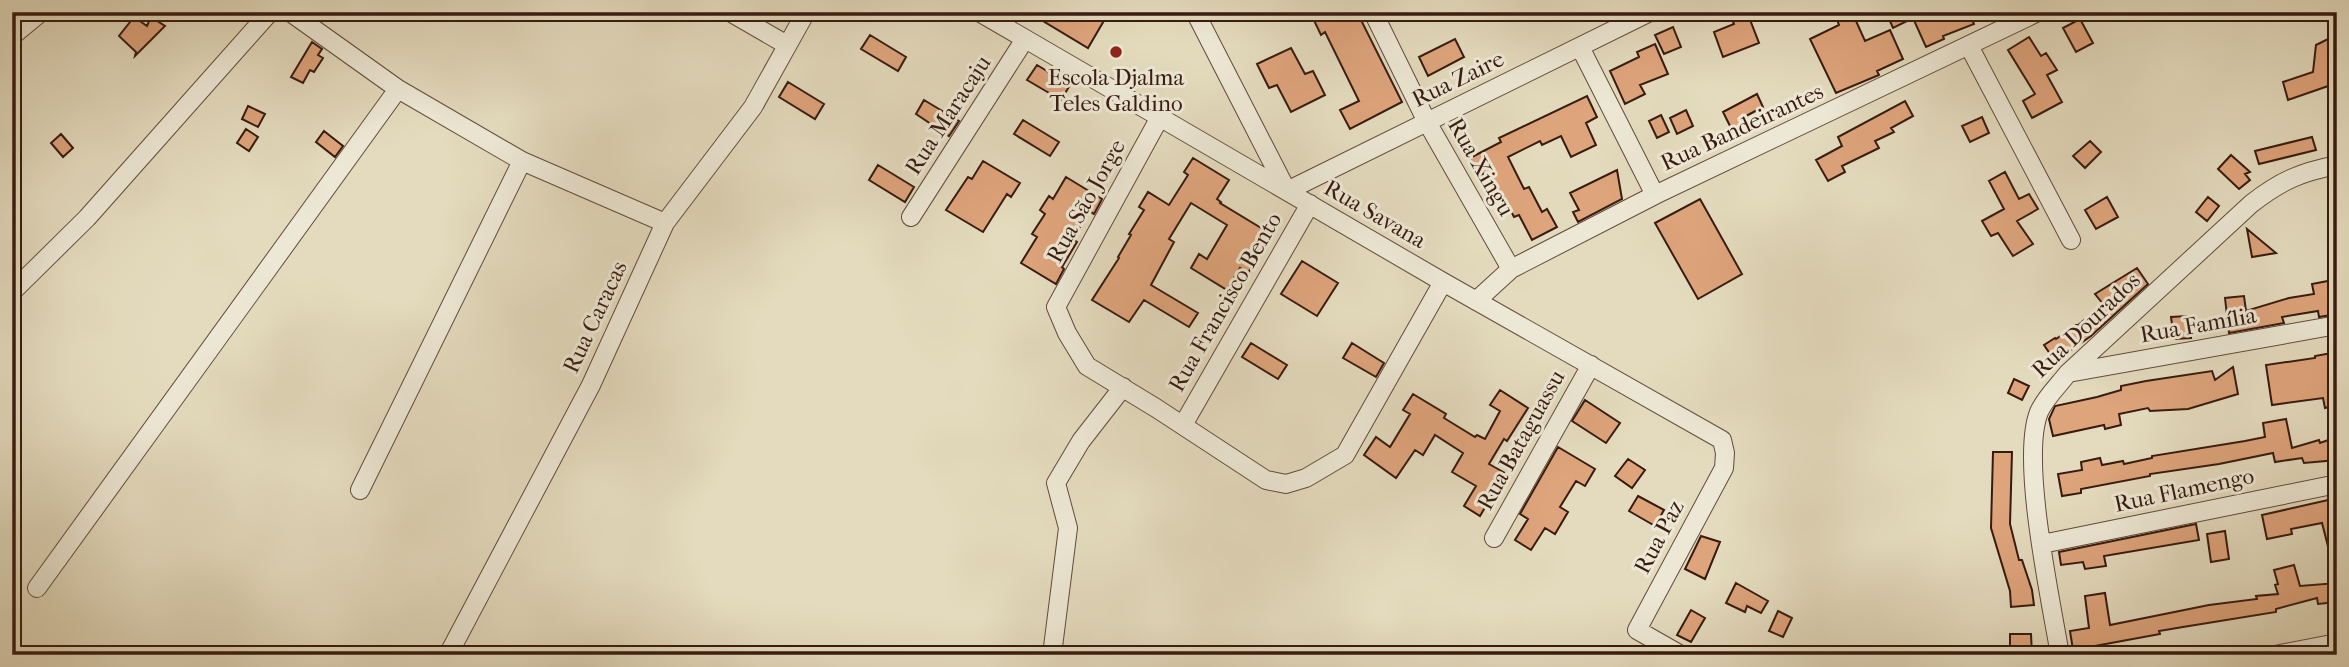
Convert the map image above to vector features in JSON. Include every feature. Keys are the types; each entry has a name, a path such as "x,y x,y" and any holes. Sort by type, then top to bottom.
{"street":[{"path":"12,36 41,12"},
{"path":"12,292 87,218 270,12"},
{"path":"290,12 398,89 522,161 665,223"},
{"path":"730,12 787,45"},
{"name":"Rua Caracas","path":"448,655 591,385 665,223 753,107 807,12"},
{"name":"Rua Savana","path":"979,12 1443,282 1722,440 1724,468"},
{"path":"1195,12 1287,191"},
{"name":"Rua Xingu","path":"1373,12 1427,122 1511,270"},
{"name":"Rua Zaire","path":"1287,191 1650,12"},
{"name":"Rua Bandeirantes","path":"1476,300 1511,270 1656,195 2038,12"},
{"name":"Rua Maracaju","path":"911,217 1026,39"},
{"path":"1969,46 2071,240"},
{"path":"1580,47 1656,195"},
{"path":"37,588 398,89"},
{"name":"Rua São Jorge","path":"1123,387 1087,366 1067,333 1056,307 1160,117"},
{"path":"360,490 522,161"},
{"name":"Rua Dourados","path":"2060,655 2034,474 2034,432 2044,402 2068,373 2275,185 2295,175 2337,164"},
{"name":"Rua Francisco Bento","path":"1183,425 1310,204"},
{"path":"1052,655 1068,528 1056,483 1081,441 1123,387 1266,480 1278,484 1306,478 1345,455 1443,282"},
{"name":"Rua Família","path":"2068,373 2337,325"},
{"name":"Rua Bataguassu","path":"1494,538 1591,365"},
{"name":"Rua Paz","path":"1681,655 1637,630 1724,468"},
{"name":"Rua Flamengo","path":"2042,544 2337,484"},
{"path":"2275,655 2337,643"}],"building":[{"path":"1028,12 1109,12 1088,48"},
{"path":"1310,12 1352,12 1356,20 1360,18 1402,102 1350,129 1340,110 1359,101 1325,32 1321,35"},
{"path":"1729,12 1747,12 1759,43 1723,57 1714,32 1734,24"},
{"path":"1852,12 1865,41 1890,30 1903,59 1877,71 1879,75 1836,93 1810,39 1839,25 1836,17"},
{"path":"1886,12 1969,12 1974,24 1943,36 1944,39 1926,47 1913,18 1893,28"},
{"path":"134,17 147,26 151,17 165,26 135,56 136,52 119,36"},
{"path":"2080,19 2093,43 2076,52 2063,28"},
{"path":"1673,27 1681,47 1664,54 1655,35"},
{"path":"870,35 906,57 898,71 861,49"},
{"path":"2029,37 2041,56 2046,53 2057,70 2047,75 2062,102 2032,118 2023,101 2035,94 2008,50"},
{"path":"2332,37 2337,80 2330,81 2331,85 2288,100 2283,82 2313,72 2316,45"},
{"path":"1455,39 1464,57 1428,76 1419,57"},
{"path":"312,42 322,49 318,55 323,58 314,72 310,70 303,83 291,77"},
{"path":"1655,44 1668,74 1640,85 1645,94 1625,104 1610,71 1639,57 1637,52"},
{"path":"1291,48 1305,74 1313,71 1325,95 1291,112 1277,85 1269,88 1257,64"},
{"path":"1037,65 1070,85 1061,100 1027,80"},
{"path":"788,82 824,104 815,119 779,97"},
{"path":"1757,94 1763,107 1746,116 1749,123 1733,132 1723,112"},
{"path":"1587,96 1597,117 1586,123 1596,145 1571,157 1561,136 1542,145 1540,141 1508,157 1524,189 1529,187 1542,212 1547,209 1557,227 1532,240 1519,215 1514,217 1502,194 1497,197 1485,173 1479,176 1470,158 1501,142 1499,138"},
{"path":"924,100 959,121 949,136 916,114"},
{"path":"1905,101 1913,116 1891,128 1894,132 1875,141 1879,148 1842,166 1845,172 1828,181 1816,160 1842,146 1838,137"},
{"path":"248,106 265,114 258,127 242,119"},
{"path":"1686,110 1693,126 1677,134 1670,118"},
{"path":"1661,115 1669,132 1657,138 1649,121"},
{"path":"1982,117 1989,133 1970,142 1962,126"},
{"path":"1023,120 1059,142 1050,156 1014,134"},
{"path":"246,129 258,137 249,151 237,143"},
{"path":"324,131 343,146 335,157 316,142"},
{"path":"61,134 73,148 63,157 51,143"},
{"path":"2312,137 2316,150 2259,164 2255,151"},
{"path":"2090,141 2101,152 2085,168 2073,156"},
{"path":"2231,155 2250,172 2245,174 2250,180 2239,189 2218,169"},
{"path":"1193,158 1229,180 1217,199 1220,203 1271,234 1248,273 1240,268 1227,290 1191,268 1199,254 1207,259 1227,225 1191,203 1169,239 1174,242 1151,285 1198,313 1189,327 1144,300 1129,322 1092,300 1119,258 1131,235 1129,234 1144,210 1139,207 1148,192 1169,205 1188,175 1184,172"},
{"path":"983,161 1020,183 1011,197 1007,194 983,232 946,210 968,177 972,179"},
{"path":"878,165 914,187 905,202 869,180"},
{"path":"1617,170 1622,199 1578,222 1573,212 1579,210 1570,193"},
{"path":"2005,172 2019,199 2029,194 2038,209 2017,221 2033,244 2013,256 1998,233 1991,236 1982,221 2004,209 1989,181"},
{"path":"1066,177 1102,199 1094,214 1089,211 1073,239 1077,242 1062,267 1064,269 1056,284 1021,263 1037,237 1032,234 1045,214 1040,210 1049,196 1053,199"},
{"path":"2107,197 2118,217 2096,229 2085,210"},
{"path":"2208,197 2219,206 2207,221 2196,212"},
{"path":"1700,199 1742,274 1698,299 1655,223"},
{"path":"2247,229 2276,253 2252,257"},
{"path":"1302,261 1338,283 1317,316 1281,294"},
{"path":"2137,268 2148,284 2091,336 2055,361 2044,345 2077,326 2103,304 2095,294"},
{"path":"2333,280 2337,314 2319,317 2318,311 2282,317 2284,323 2229,333 2225,298 2244,296 2246,311 2289,298 2314,294 2312,284"},
{"path":"2188,316 2191,338 2174,339 2171,317"},
{"path":"1251,343 1287,365 1278,379 1242,357"},
{"path":"1352,343 1384,363 1376,377 1343,358"},
{"path":"2332,353 2337,378 2337,405 2325,408 2323,398 2272,405 2266,365"},
{"path":"2233,367 2238,394 2188,409 2150,411 2148,408 2119,414 2121,425 2105,429 2104,425 2053,436 2049,419 2055,406 2097,397 2121,390 2121,386 2146,381 2212,371 2215,380"},
{"path":"2014,379 2029,386 2022,400 2008,393"},
{"path":"1500,390 1528,408 1489,464 1505,473 1480,516 1464,506 1476,486 1452,472 1463,453 1435,435 1423,455 1415,450 1396,478 1364,455 1376,437 1390,447 1410,414 1403,410 1413,394 1446,414 1444,418 1475,437 1477,435 1485,439 1500,411 1490,405"},
{"path":"1585,400 1620,423 1606,443 1572,421"},
{"path":"2286,419 2292,448 2337,437 2337,460 2304,463 2302,458 2275,462 2273,453 2150,474 2081,489 2081,493 2062,496 2058,474 2082,470 2081,462 2100,458 2102,465 2123,461 2124,464 2152,456 2265,437 2263,423"},
{"path":"1558,447 1595,469 1585,486 1576,481 1560,507 1568,512 1555,534 1545,528 1531,550 1515,540 1528,519 1520,514"},
{"path":"1993,452 2012,452 2010,524 2019,560 2022,560 2032,590 2034,605 2011,607 2010,591 1991,528"},
{"path":"1628,459 1645,470 1632,488 1615,476"},
{"path":"1638,496 1664,510 1655,526 1629,511"},
{"path":"2337,498 2337,561 2332,562 2322,523 2291,529 2292,534 2267,539 2262,515"},
{"path":"2196,524 2199,540 2104,556 2106,566 2085,569 2083,562 2061,565 2059,552"},
{"path":"2225,531 2229,559 2211,562 2207,534"},
{"path":"1701,536 1720,542 1705,579 1685,569"},
{"path":"2294,565 2300,586 2337,583 2337,602 2318,604 2317,598 2276,609 2276,612 2159,631 2160,634 2073,650 2070,631 2089,628 2085,596 2105,593 2110,625 2278,594 2274,570"},
{"path":"1736,583 1768,601 1761,613 1747,606 1745,612 1726,603"},
{"path":"1691,610 1705,618 1691,642 1677,635"},
{"path":"1778,611 1792,618 1783,637 1769,631"},
{"path":"2010,634 2031,634 2032,655 2010,655"}],"place":[{"name":"Escola Djalma Teles Galdino","path":"1116,52"}]}
